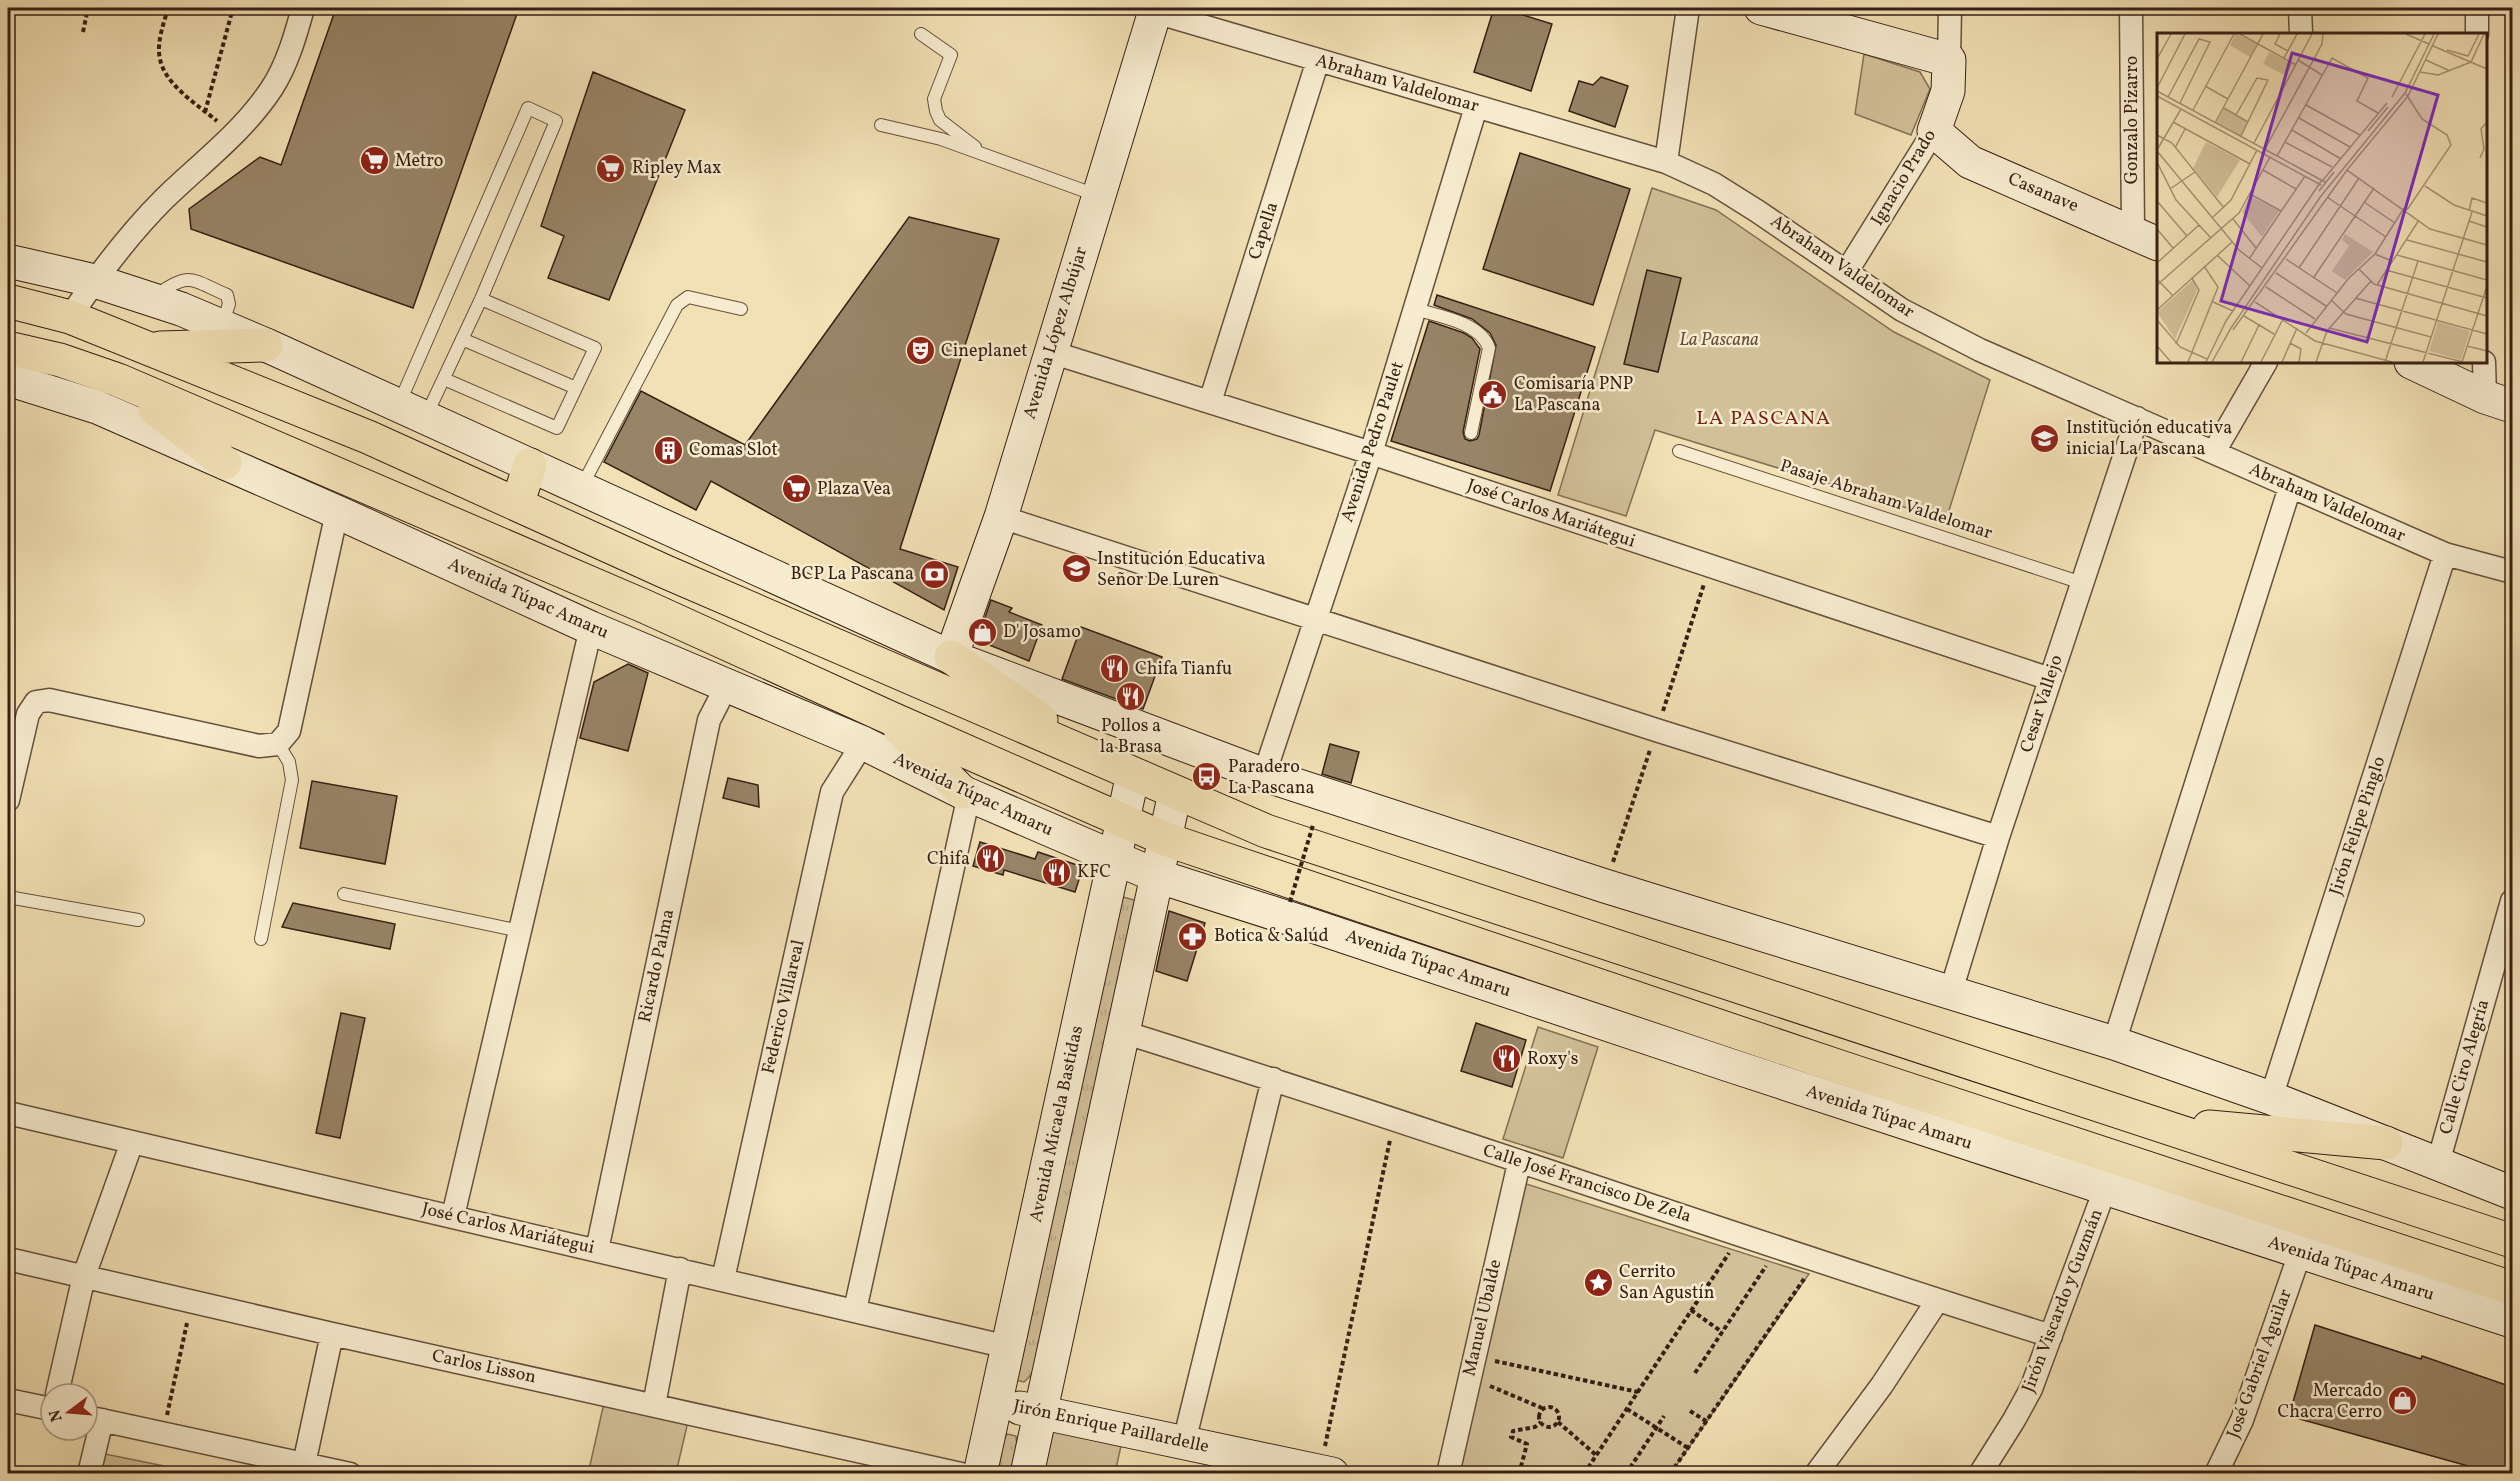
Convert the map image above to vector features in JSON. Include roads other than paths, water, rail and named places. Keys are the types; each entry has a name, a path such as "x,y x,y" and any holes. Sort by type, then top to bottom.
{"highway":[{"path":"8,301 70,317 368,436 518,502 666,572 1099,761 1266,831 2512,1241"},
{"path":"148,348 266,345"},
{"name":"Avenida Túpac Amaru","path":"8,348 60,360 118,380 646,607 1165,839 1829,1063 2512,1288"},
{"path":"118,380 225,463"},
{"path":"518,502 530,465"},
{"path":"951,657 1099,761"},
{"path":"888,717 965,794"},
{"path":"2151,1122 2386,1143"}],"main road":[{"name":"Avenida López Albújar","path":"951,657 1000,517 1155,10"},
{"path":"1779,10 1949,60"},
{"name":"Ignacio Prado","path":"1934,131 1948,91 1949,60"},
{"name":"Casanave","path":"1934,131 1970,162 2146,238"},
{"path":"8,261 95,281 222,326 951,657 1264,775 1605,886 2114,1043 2271,1098 2512,1192"},
{"path":"2413,363 2499,401"},
{"name":"Avenida Túpac Amaru","path":"8,379 97,407 337,512 591,628 863,743 965,794 1157,876 2512,1321"},
{"name":"Avenida Micaela Bastidas","path":"980,1473 1134,774"},
{"path":"1027,1473 1176,793"},
{"name":"Jirón Enrique Paillardelle","path":"996,1403 1326,1472"}],"street":[{"path":"70,317 104,267 164,200 233,136 273,87 296,36 303,8"},
{"path":"1666,162 1688,8"},
{"name":"Ignacio Prado","path":"1949,60 1950,8"},
{"name":"Gonzalo Pizarro","path":"2131,8 2146,238"},
{"path":"2300,8 2301,33"},
{"path":"2477,8 2477,33"},
{"name":"Abraham Valdelomar","path":"1155,10 1666,162 1722,189 1902,310 1980,350 2445,554 2512,573"},
{"name":"Capella","path":"1210,402 1318,60"},
{"name":"Avenida Pedro Paulet","path":"1264,775 1371,453 1476,107"},
{"name":"Ignacio Prado","path":"1847,271 1934,131"},
{"name":"José Carlos Mariátegui","path":"1051,352 1371,453 2050,679"},
{"path":"2214,452 2265,363"},
{"path":"2484,363 2499,401"},
{"name":"Cesar Vallejo","path":"1951,991 1998,837 2137,417"},
{"path":"2114,1043 2290,487"},
{"path":"8,800 28,714 36,702 49,700 259,746 278,744 289,731 337,512"},
{"path":"1000,517 1645,727 1998,837"},
{"name":"Jirón Felipe Pinglo","path":"2271,1098 2445,554"},
{"path":"453,1216 591,628"},
{"name":"Ricardo Palma","path":"597,1250 709,720 727,685"},
{"name":"Federico Villareal","path":"723,1280 832,792 863,743"},
{"path":"855,1311 965,794"},
{"name":"Calle Ciro Alegría","path":"2438,1163 2512,901"},
{"name":"Calle José Francisco De Zela","path":"1123,1032 1273,1079 1519,1163 2051,1336"},
{"path":"1184,1442 1273,1079"},
{"name":"José Carlos Mariátegui","path":"8,1113 1008,1347"},
{"path":"60,1382 84,1276 132,1142"},
{"name":"Manuel Ubalde","path":"1448,1473 1519,1163"},
{"name":"Jirón Viscardo y Guzmán","path":"1980,1473 2031,1389 2105,1189"},
{"name":"José Gabriel Aguilar","path":"2216,1473 2242,1420 2300,1253"},
{"name":"Carlos Lisson","path":"8,1259 332,1334 961,1473"},
{"path":"654,1405 680,1269"},
{"path":"1816,1473 1882,1385 1937,1300"},
{"path":"304,1464 332,1334"},
{"path":"8,1400 39,1406"},
{"path":"99,1419 350,1473"},
{"path":"89,1473 92,1442"}],"lane":[{"path":"921,34 951,55 934,99 940,120 988,156"},
{"path":"528,108 555,121 481,299 444,379 412,411 528,108"},
{"path":"881,125 941,139 1097,195"},
{"path":"581,489 677,304 688,297 741,309"},
{"path":"444,379 557,428 596,348 481,299"},
{"path":"1414,309 1461,323 1486,341 1489,348 1471,433"},
{"path":"462,339 576,388"},
{"name":"Pasaje Abraham Valdelomar","path":"1679,451 2082,583"},
{"path":"261,939 292,780 289,762 278,744"},
{"path":"344,894 519,931"},
{"path":"8,897 138,920"}],"place":[{"name":"Metro","path":"374,161"},
{"name":"Ripley Max","path":"611,168"},
{"name":"Cineplanet","path":"920,351"},
{"name":"Comisaría PNP La Pascana","path":"1493,394"},
{"name":"Institución educativa inicial La Pascana","path":"2045,438"},
{"name":"Comas Slot","path":"668,450"},
{"name":"Plaza Vea","path":"796,489"},
{"name":"Institución Educativa Señor De Luren","path":"1076,569"},
{"name":"BCP La Pascana","path":"935,574"},
{"name":"D' Josamo","path":"982,632"},
{"name":"Chifa Tianfu","path":"1114,669"},
{"name":"Pollos a la Brasa","path":"1131,697"},
{"name":"Paradero La Pascana","path":"1207,777"},
{"name":"Chifa","path":"991,859"},
{"name":"KFC","path":"1056,872"},
{"name":"Botica & Salúd","path":"1193,936"},
{"name":"Roxy's","path":"1506,1059"},
{"name":"Cerrito San Agustín","path":"1598,1282"},
{"name":"Mercado Chacra Cerro","path":"2403,1401"}],"district":[{"name":"LA PASCANA","path":"1764,419"}],"park label":[{"name":"La Pascana","path":"1719,340"}]}
